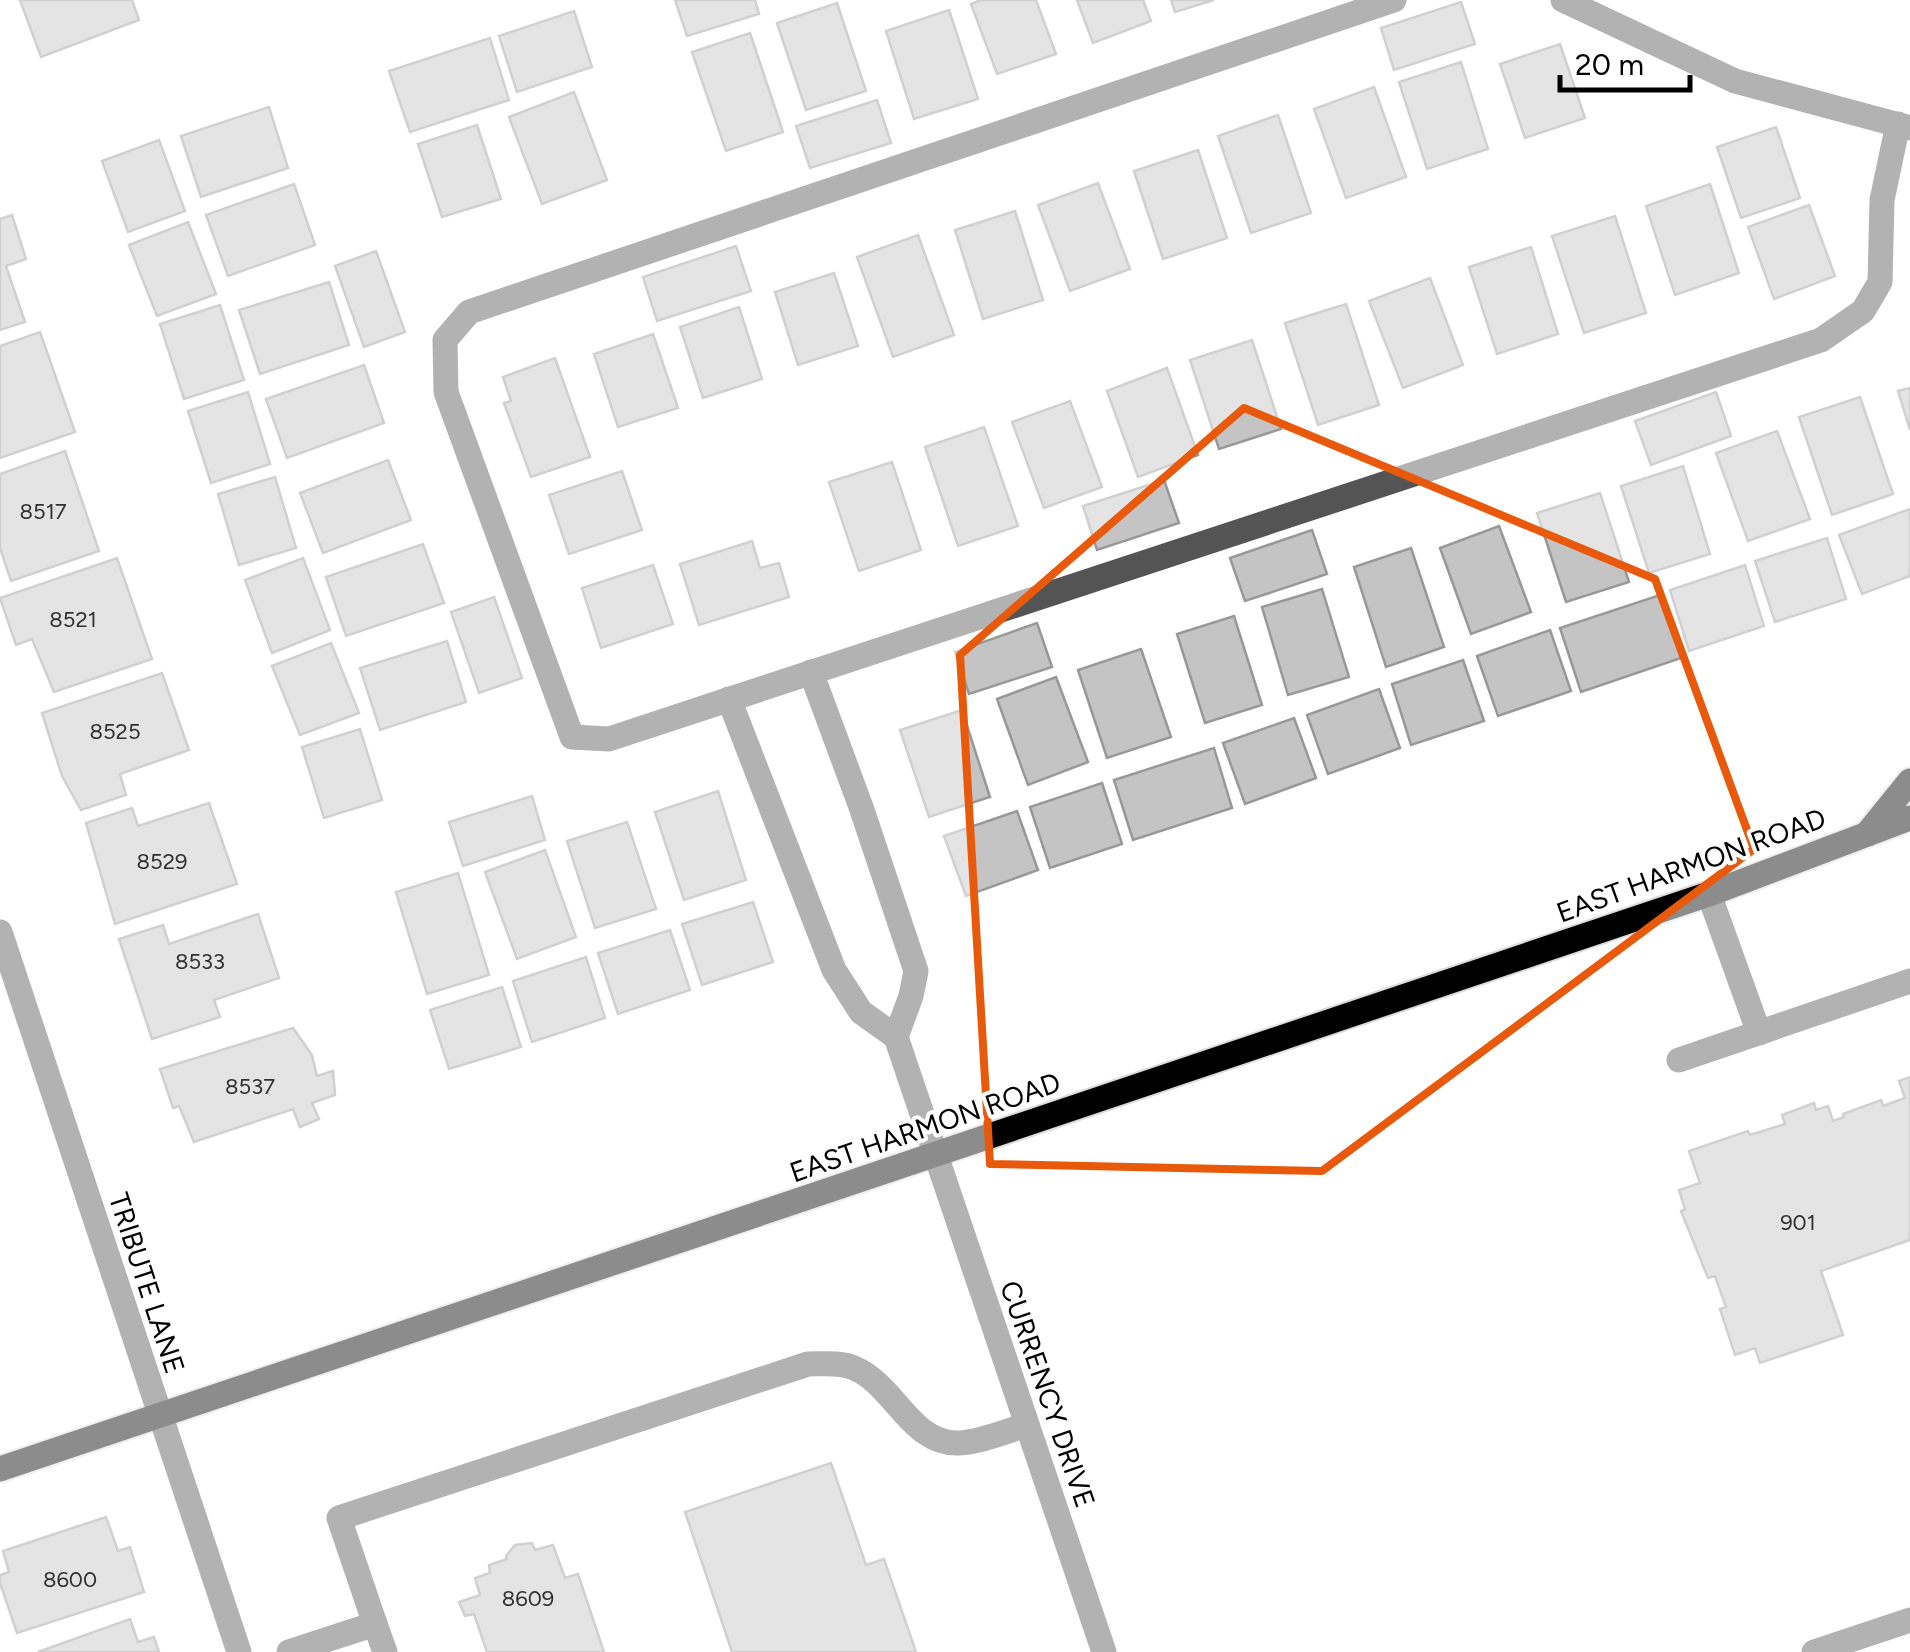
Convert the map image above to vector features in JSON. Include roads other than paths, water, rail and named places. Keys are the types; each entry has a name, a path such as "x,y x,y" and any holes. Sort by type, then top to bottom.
{"main road":[{"name":"EAST HARMON ROAD","path":"1867,834 1910,780"},
{"name":"EAST HARMON ROAD","path":"0,1469 1709,894 1910,818"}],"street":[{"path":"1394,0 469,312 445,340 446,392 572,737 609,738 1821,340 1863,312 1880,282 1882,200 1904,126 1735,80 1563,0"},
{"path":"729,699 834,970 861,1012 896,1038 916,971 811,672"},
{"path":"1709,894 1759,1033"},
{"name":"TRIBUTE LANE","path":"0,932 239,1652"},
{"path":"1679,1060 1910,980"},
{"name":"CURRENCY DRIVE","path":"896,1038 1104,1652"},
{"path":"385,1652 339,1518 808,1364 852,1367 893,1397 915,1424 936,1440 960,1443 1027,1425"},
{"path":"1814,1652 1910,1620"},
{"path":"290,1652 375,1624"}]}
